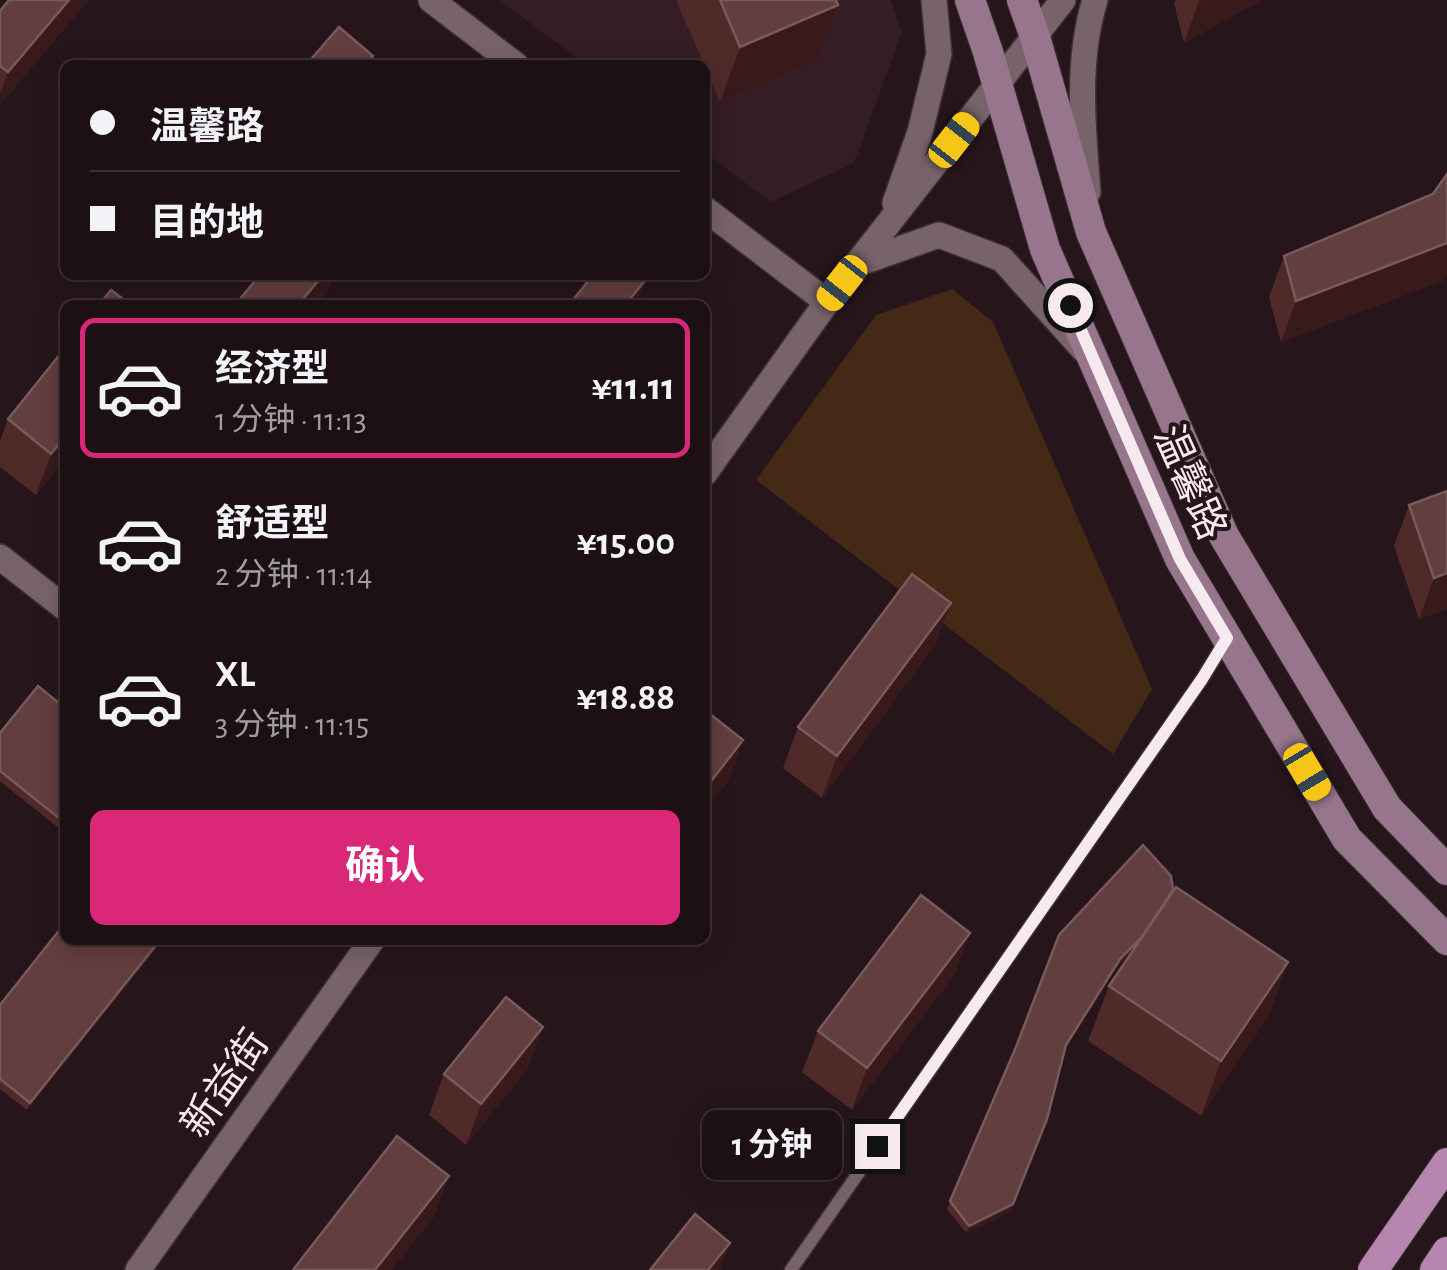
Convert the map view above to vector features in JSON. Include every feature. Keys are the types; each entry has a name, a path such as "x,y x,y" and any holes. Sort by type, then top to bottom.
{"main road":[{"name":"温馨路","path":"970,0 1045,248 1180,559 1348,839 1447,940"},
{"name":"温馨路","path":"1022,0 1091,232 1224,536 1387,808 1447,870"},
{"path":"1372,1270 1447,1163"},
{"path":"1435,1270 1447,1252"}],"street":[{"path":"431,0 509,60"},
{"path":"888,224 920,132 939,54 934,0"},
{"path":"710,466 827,302 1063,0"},
{"path":"1091,232 1082,113 1086,26 1094,0"},
{"path":"710,213 827,302"},
{"path":"857,264 939,236 1002,259 1094,361"},
{"path":"0,557 60,604"},
{"name":"新益街","path":"138,1270 368,945"}],"lane":[{"path":"791,1270 1227,638"}],"shaded area":[{"path":"499,0 891,0 902,32 854,163 771,202 710,157 710,60 580,60"},
{"path":"952,289 993,322 1152,689 1113,754 756,480 876,315"}],"building":[{"path":"9,0 69,0 8,72 0,66 0,11"},
{"path":"720,0 836,0 838,5 740,47"},
{"path":"339,27 373,56 370,60 310,60"},
{"path":"1447,174 1447,243 1296,301 1284,256 1433,194"},
{"path":"256,280 319,280 302,300 239,300"},
{"path":"589,280 646,280 629,300 573,300"},
{"path":"111,290 124,300 103,300"},
{"path":"60,354 60,442 51,454 8,419"},
{"path":"1447,491 1447,573 1434,578 1409,505"},
{"path":"912,574 951,603 837,756 798,727"},
{"path":"38,686 60,704 60,819 0,771 0,733"},
{"path":"710,714 743,740 710,783"},
{"path":"1143,845 1171,876 1173,890 1142,937 1120,959 1066,1045 1047,1119 1013,1204 969,1226 950,1201 1059,935"},
{"path":"1176,887 1288,962 1221,1061 1109,986"},
{"path":"921,895 970,933 867,1068 818,1031"},
{"path":"60,929 60,945 156,945 30,1103 0,1079 0,1005"},
{"path":"506,997 543,1027 481,1104 444,1074"},
{"path":"397,1136 449,1176 375,1270 293,1270"},
{"path":"695,1214 730,1243 708,1270 650,1270"}],"route":[{"path":"877,1146 1227,638 1180,559 1070,305"}]}
